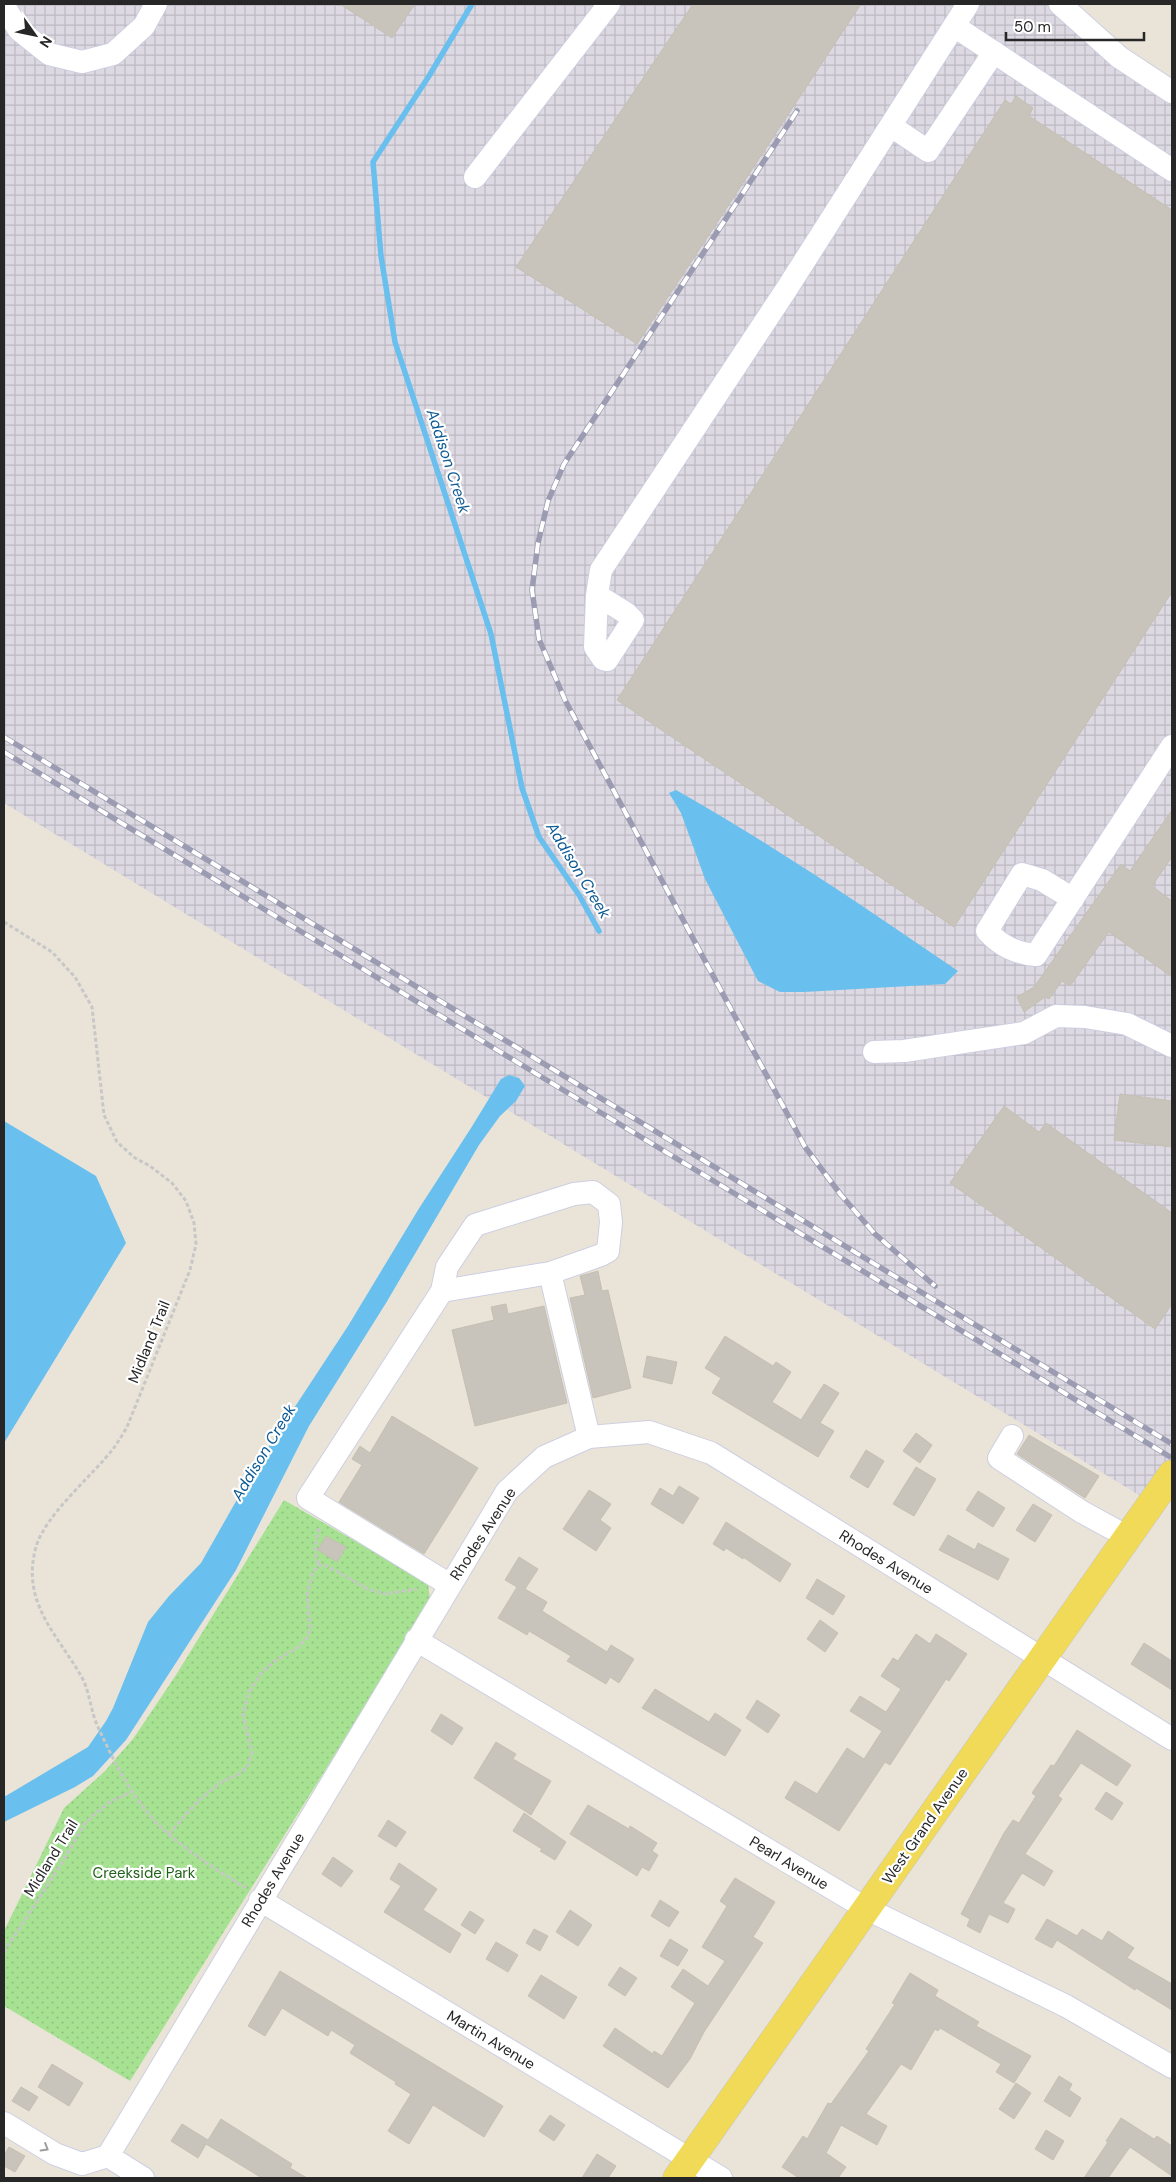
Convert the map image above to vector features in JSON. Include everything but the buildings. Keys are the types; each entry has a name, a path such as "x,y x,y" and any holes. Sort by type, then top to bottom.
{"main road":[{"name":"West Grand Avenue","path":"684,2169 1172,1474"}],"street":[{"path":"4,6 19,30 49,54 82,62 113,54 144,26 156,4"},
{"path":"475,178 608,4"},
{"path":"597,595 601,570 786,290 968,4"},
{"path":"1060,4 1119,57 1172,92"},
{"path":"954,26 1172,170"},
{"path":"891,126 928,150 994,52"},
{"path":"1072,899 1172,746"},
{"path":"874,1052 904,1051 1024,1033 1056,1016 1085,1016 1127,1024 1172,1046"},
{"path":"442,1291 550,1273 601,1255 608,1250 611,1222 609,1204 593,1192 574,1194 475,1225 447,1267 442,1291 308,1498 443,1581"},
{"path":"550,1273 589,1437"},
{"name":"Rhodes Avenue","path":"108,2156 416,1640 443,1581 507,1491 544,1457 589,1437 649,1432 711,1453 1172,1739"},
{"path":"1012,1436 999,1458 1082,1512 1128,1537"},
{"name":"Pearl Avenue","path":"416,1640 867,1909 1066,2006 1172,2067"},
{"name":"Martin Avenue","path":"260,1900 684,2169 721,2178"},
{"path":"4,2123 55,2154 82,2164 108,2156 143,2178"}],"path":[{"name":"Midland Trail","path":"4,922 52,952 75,977 92,1006 104,1115 117,1142 135,1158 150,1166 172,1183 186,1201 194,1223 196,1244 190,1270 127,1427 113,1449 52,1519 37,1546 32,1573 36,1600 45,1622 81,1675 98,1726 132,1792 150,1816 169,1834 260,1900"},
{"path":"319,1565 315,1546 326,1508"},
{"path":"319,1565 327,1566 353,1582 384,1594 430,1587 443,1581"},
{"path":"169,1834 199,1800 221,1782 239,1774 248,1766 252,1752 243,1715 249,1692 262,1672 307,1638 310,1629 308,1594 313,1572 319,1565"},
{"name":"Midland Trail","path":"4,1952 60,1866 85,1823 111,1801 132,1792"}],"shaded area":[{"path":"4,4 1060,4 1172,92 1172,1464 1147,1500 4,803"}],"green space":[{"name":"Creekside Park","path":"284,1500 428,1583 430,1599 321,1777 130,2081 4,2006 4,1931 64,1808 104,1772 133,1739 176,1675"}],"water":[{"path":"676,790 784,855 958,971 945,984 804,992 780,992 758,981 705,879 681,813 669,793"},
{"path":"509,1075 519,1078 525,1086 516,1101 500,1116 479,1145 386,1303 309,1426 236,1570 126,1740 93,1776 75,1787 4,1822 4,1797 88,1747 106,1721 148,1622 169,1596 201,1563 256,1466 348,1326 418,1210 501,1079"},
{"path":"4,1121 96,1176 126,1243 4,1443"}],"waterway":[{"name":"Addison Creek","path":"472,4 429,76 373,162 381,256 395,342 491,634 522,788 539,837 579,895 599,931"}],"railway":[{"path":"797,111 564,464 548,501 538,543 532,590 539,639 565,700 805,1147 841,1195 875,1234 935,1286"},
{"path":"4,737 1172,1444"},
{"path":"4,752 1172,1458"}]}
